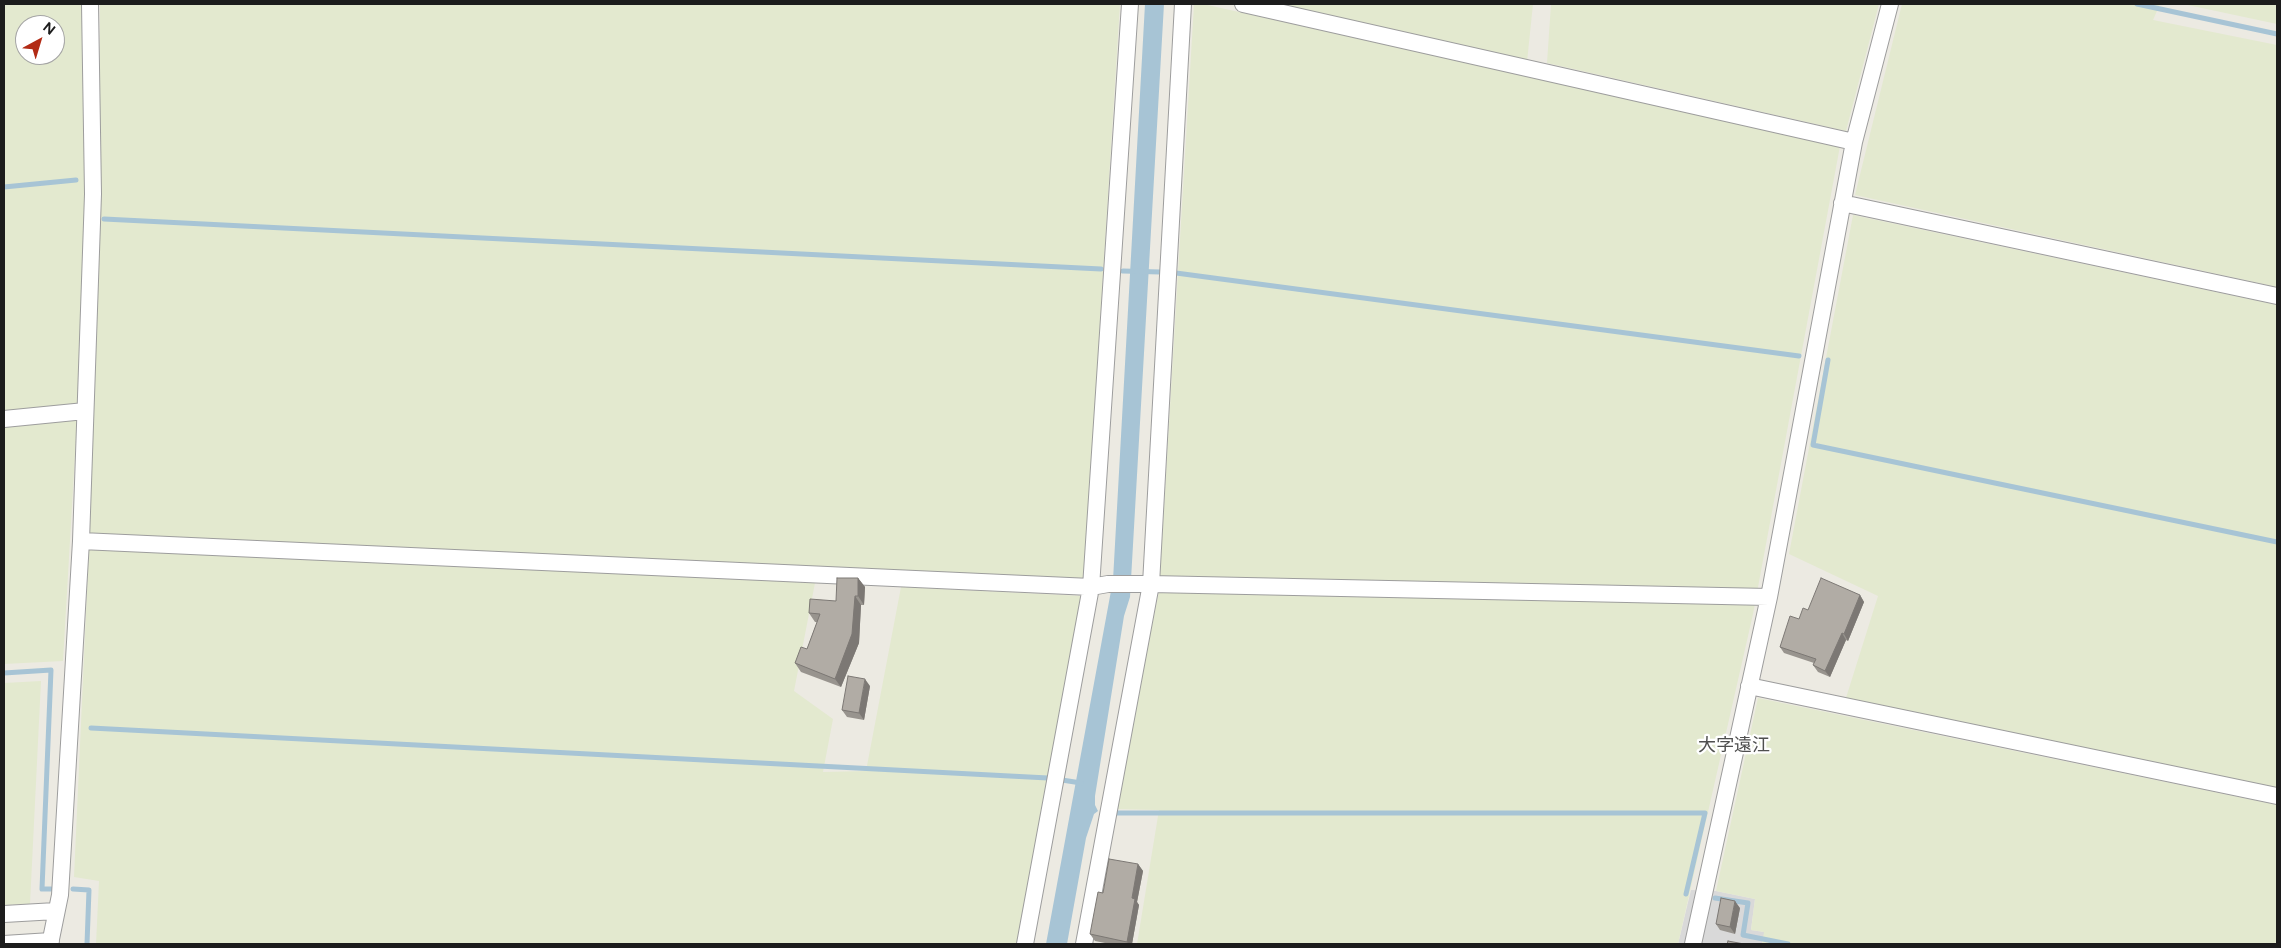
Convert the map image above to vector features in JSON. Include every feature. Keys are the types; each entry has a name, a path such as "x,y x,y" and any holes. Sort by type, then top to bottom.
{"street":[{"path":"4,944 51,943 60,895 80,541 93,194 90,4"},
{"path":"1025,944 1091,587 1130,4"},
{"path":"1084,944 1146,584 1183,4"},
{"path":"1243,4 1854,142"},
{"path":"1693,944 1769,596 1854,142 1890,4"},
{"path":"1842,203 2277,296"},
{"path":"4,418 85,412"},
{"path":"80,541 1091,587 1108,584 1146,584 1769,596"},
{"path":"1749,686 2277,796"},
{"path":"4,914 56,911"}],"shaded area":[{"path":"1691,890 1716,891 1755,899 1751,930 1765,932 1762,944 1678,944"}],"green space":[{"path":"4,4 85,4 87,190 78,403 63,661 4,664"},
{"path":"100,4 1120,4 1084,579 88,534 100,198"},
{"path":"1194,4 1203,4 1840,146 1753,614 1678,944 1137,944 1159,810 1114,809 1159,592"},
{"path":"1280,4 1533,4 1527,62"},
{"path":"1551,4 1879,4 1846,131 1547,63"},
{"path":"1902,4 2160,4 2153,20 2277,45 2277,287 1855,195"},
{"path":"2183,4 2277,4 2277,24"},
{"path":"1853,215 2277,305 2277,789 1845,701 1878,596 1789,554"},
{"path":"89,547 815,583 794,691 833,719 823,772 866,771 901,587 1083,596 1019,944 96,944 99,881 74,877"},
{"path":"41,681 30,904 4,905 4,683"},
{"path":"1758,698 2277,805 2277,944 1762,944 1764,932 1751,930 1755,899 1716,891"}],"water":[{"path":"1145,4 1164,4 1130,597 1124,616 1095,796 1095,805 1098,811 1094,814 1086,838 1067,944 1046,944 1113,580"}],"building":[{"path":"837,578 858,578 858,596 855,596 852,634 835,679 795,663 801,647 807,649 820,614 809,613 810,599 836,601"},
{"path":"1821,578 1860,595 1844,634 1842,633 1825,671 1813,665 1816,659 1780,647 1790,616 1799,619 1803,608 1808,610"},
{"path":"848,676 865,679 859,713 842,710"},
{"path":"1109,859 1138,864 1132,898 1135,899 1127,942 1090,934 1098,892 1103,893"},
{"path":"1721,898 1735,901 1730,927 1716,924"},
{"path":"1728,941 1744,944 1727,944"}],"waterway":[{"path":"2137,4 2277,34"},
{"path":"4,187 76,180"},
{"path":"104,219 1101,269"},
{"path":"1123,271 1160,272"},
{"path":"1176,273 1799,356"},
{"path":"1828,360 1813,445 2277,542"},
{"path":"4,673 51,670 42,889 51,889"},
{"path":"91,728 1048,778"},
{"path":"1062,780 1081,783"},
{"path":"1115,813 1705,813 1686,894"},
{"path":"73,889 89,890 87,944"},
{"path":"1715,898 1748,903 1743,935 1788,944"}],"district":[{"name":"大字遠江","path":"1734,746"}]}
